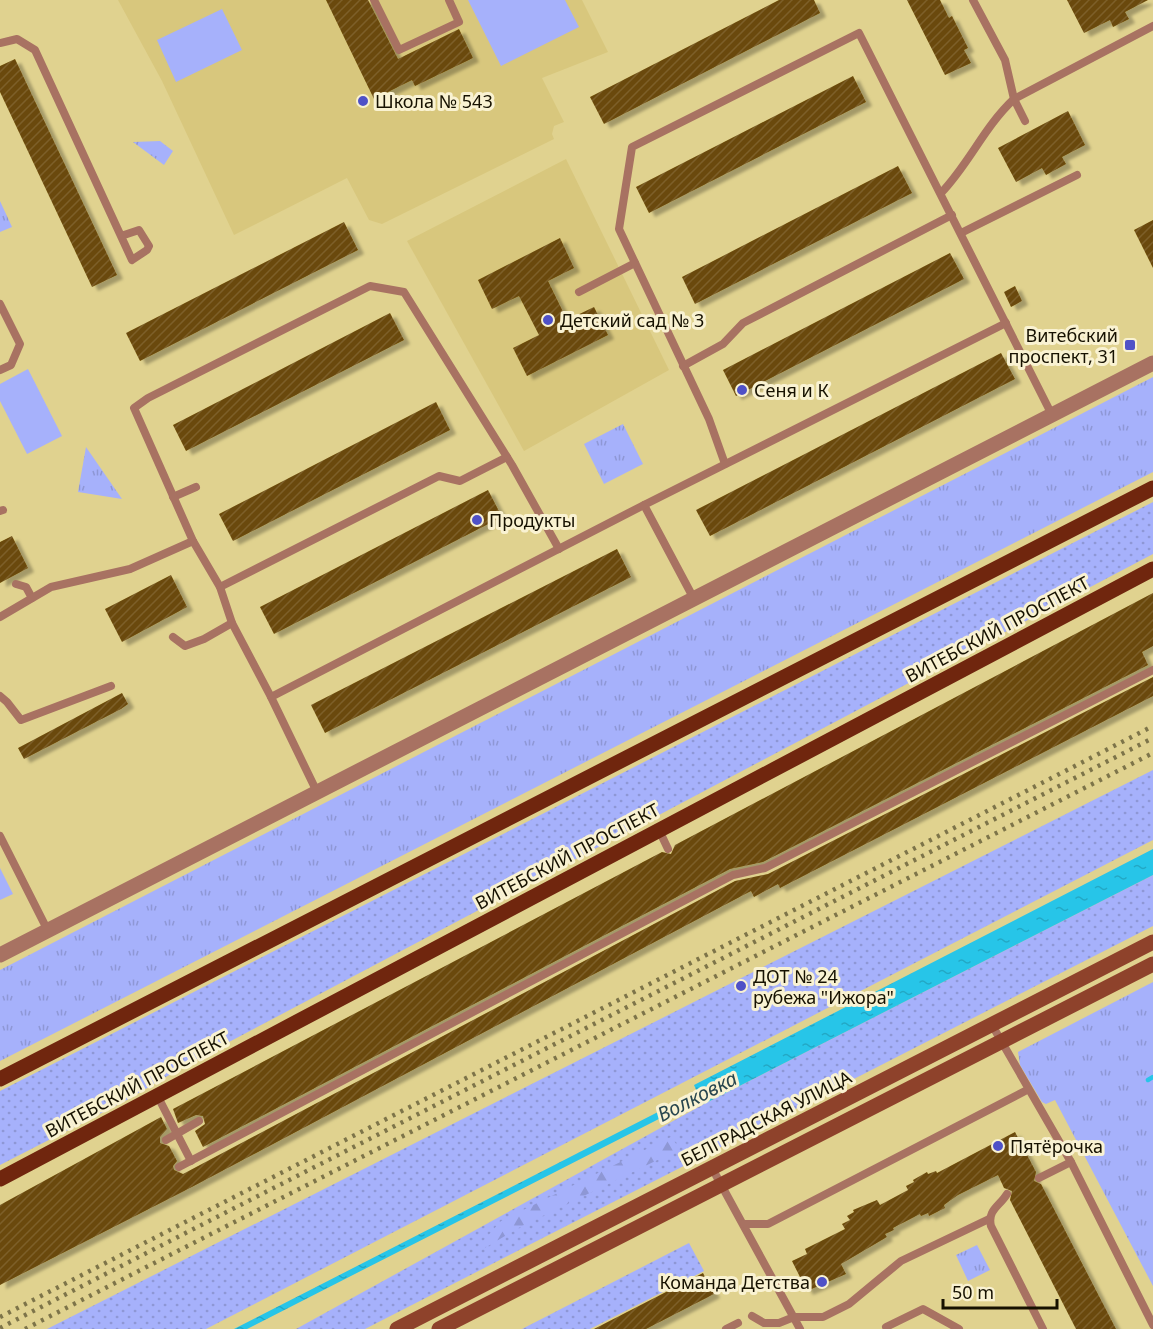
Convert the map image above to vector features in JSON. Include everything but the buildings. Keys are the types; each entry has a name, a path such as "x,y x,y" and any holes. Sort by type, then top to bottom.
{"main road":[{"path":"0,1079 1153,488"},
{"name":"ВИТЕБСКИЙ ПРОСПЕКТ","path":"0,1179 1153,569"}],"street":[{"path":"0,955 1153,363"},
{"name":"БЕЛГРАДСКАЯ УЛИЦА","path":"397,1329 1153,942"},
{"path":"439,1329 1153,964"}],"lane":[{"path":"374,0 399,50 459,22 449,0"},
{"path":"973,0 1005,60 1014,99 1025,121"},
{"path":"941,193 952,181 996,116 1014,99 1153,26"},
{"path":"725,464 709,419 619,229 632,147 859,33 1052,415"},
{"path":"0,43 17,39 35,50 121,236"},
{"path":"961,233 1077,175"},
{"path":"683,366 723,344 743,323 952,214"},
{"path":"579,292 635,263"},
{"path":"317,792 271,697 232,624 220,587 193,541 134,408 148,398 369,286 404,292 507,457 559,549"},
{"path":"0,304 20,344 11,365 0,370"},
{"path":"271,697 644,505 1006,323"},
{"path":"220,587 439,476 460,481 507,457"},
{"path":"173,497 196,487"},
{"path":"644,505 694,599"},
{"path":"0,616 51,587 139,566 193,541"},
{"path":"16,584 26,587 32,598"},
{"path":"173,637 185,646 232,624"},
{"path":"179,1167 690,893 733,875 765,868 1153,670"},
{"path":"0,693 21,720 111,686"},
{"path":"658,830 668,849"},
{"path":"0,836 48,930"},
{"path":"992,1025 1071,1162 1153,1325"},
{"path":"744,1224 768,1224 1028,1090"},
{"path":"157,1095 191,1161"},
{"path":"166,1140 199,1121"},
{"path":"1039,1178 1071,1162"},
{"path":"712,1168 800,1329"},
{"path":"752,1316 764,1323 779,1323 794,1317 823,1317 849,1304 901,1261 989,1219 994,1207 1007,1194"},
{"path":"989,1219 1043,1329"},
{"path":"886,1328 923,1309 959,1329"},
{"path":"726,1329 738,1323"}],"shaded area":[{"name":"Школа № 543","path":"118,0 582,0 608,52 542,78 564,122 554,126 552,134 554,139 382,224 369,220 347,178 234,235 162,81"},
{"name":"Детский сад № 3","path":"566,159 669,370 524,451 407,241"}],"green space":[{"path":"468,0 565,0 579,27 501,66"},
{"path":"222,9 242,50 176,82 157,40"},
{"path":"160,141 173,151 164,165 133,142"},
{"path":"0,201 12,227 0,232"},
{"path":"28,369 62,436 27,454 0,401 0,384"},
{"path":"1153,377 1153,472 0,1061 0,970"},
{"path":"623,424 643,464 604,484 584,444"},
{"path":"86,447 122,499 78,492"},
{"path":"1153,502 1153,554 193,1061 125,1101 0,1165 0,1091"},
{"path":"1153,770 1153,840 206,1329 47,1329"},
{"path":"0,868 13,894 0,900"},
{"path":"1153,875 1153,926 365,1329 296,1329 704,1104"},
{"path":"1153,982 1153,1286 1055,1100 1046,1104 1042,1102 1020,1065 1018,1052"},
{"path":"671,1137 680,1149 522,1226 468,1258 501,1221"},
{"path":"689,1243 704,1271 590,1329 522,1329"},
{"path":"977,1245 990,1270 968,1281 956,1255"}],"water":[{"name":"Волковка","path":"1153,849 1153,875 704,1104 700,1098 247,1329 234,1329 697,1092 694,1085"}],"waterway":[{"path":"1148,1080 1153,1077"}],"railway":[{"path":"0,1317 1153,726"},
{"path":"0,1328 1153,738"},
{"path":"25,1329 1153,753"}],"place":[{"name":"Школа № 543","path":"363,101"},
{"name":"Детский сад № 3","path":"548,320"},
{"name":"Витебский проспект, 31","path":"1130,345"},
{"name":"Сеня и К","path":"742,390"},
{"name":"Продукты","path":"477,520"},
{"name":"ДОТ № 24 рубежа \"Ижора\"","path":"741,986"},
{"name":"Пятёрочка","path":"998,1146"},
{"name":"Команда Детства","path":"822,1282"}]}
